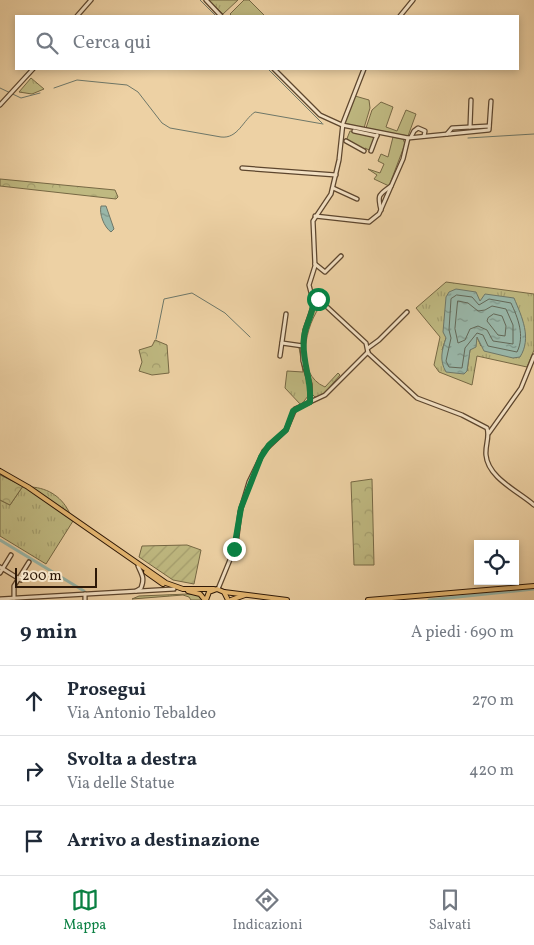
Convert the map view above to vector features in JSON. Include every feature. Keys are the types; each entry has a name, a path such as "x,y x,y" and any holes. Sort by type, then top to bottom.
{"main road":[{"path":"0,471 28,487 174,587 216,589 224,592 287,600"},
{"path":"113,547 174,589 196,592 206,600 208,594 216,589"},
{"path":"368,600 534,586"},
{"path":"224,592 230,600 241,595 252,595"}],"street":[{"path":"78,15 91,0"},
{"path":"206,0 220,15"},
{"path":"401,15 413,0"},
{"path":"0,105 14,92 32,70"},
{"path":"275,70 320,115 342,125 378,135"},
{"path":"310,402 310,384 303,361 303,346 305,330 315,302 309,283 315,264 313,229 315,216 327,203 333,188 342,125 364,70"},
{"path":"470,129 471,100"},
{"path":"354,131 409,138 447,135 470,129 489,130 491,101"},
{"path":"315,216 369,222 375,219 381,211 403,159 409,138 418,128 425,131 424,137"},
{"path":"370,151 378,135"},
{"path":"346,141 364,151"},
{"path":"242,168 336,175"},
{"path":"381,211 378,202 380,194 392,185"},
{"path":"333,188 357,199"},
{"path":"315,264 325,272 341,256"},
{"path":"315,302 323,304 366,343 368,350 417,398 471,419 487,428 489,434"},
{"path":"216,589 236,545 240,512 256,466 269,445 286,430 293,411 325,395 407,312"},
{"path":"280,356 286,314"},
{"path":"282,343 303,346"},
{"path":"534,356 521,388 489,434 486,454 490,468 504,482 534,505"},
{"path":"0,573 1,567 11,554"},
{"path":"14,598 14,586 29,562"},
{"path":"95,594 138,590 142,585 143,576 138,566"},
{"path":"1,567 20,579"},
{"path":"0,599 174,589"},
{"path":"85,594 85,600"}],"green space":[{"path":"209,0 238,0 223,14"},
{"path":"244,0 249,0 264,15 231,15"},
{"path":"31,78 44,89 32,94 19,92"},
{"path":"355,96 369,100 370,108 364,128 344,123"},
{"path":"381,102 393,107 386,127 397,131 406,110 416,114 408,136 366,128 372,110"},
{"path":"350,131 377,136 371,151 365,148 364,151 346,141"},
{"path":"393,137 403,139 405,144 389,186 374,179 377,175 368,169 380,173 384,164 378,161 381,154 388,157"},
{"path":"0,179 115,190 118,197 116,199 0,186"},
{"path":"446,282 534,294 534,350 527,367 477,356 472,385 439,372 434,365 440,337 416,308","holes":["480,302 481,346 477,337 470,350 467,371 442,350 446,338"]},
{"path":"319,304 322,304 316,313 307,336 306,360 309,371 315,381 325,387 338,373 340,375 323,395 315,397 312,394 311,382 305,364 304,349 310,315"},
{"path":"155,340 167,345 169,373 152,375 139,371 142,362 139,350 152,346"},
{"path":"299,347 309,387 308,396 301,405 285,388 287,371 303,372"},
{"path":"0,475 23,486 10,505 0,500"},
{"path":"372,479 374,565 354,565 351,482"},
{"path":"23,486 73,521 46,564 0,536 0,500 10,505"},
{"path":"31,487 44,489 55,495 70,514"},
{"path":"187,545 201,550 194,584 173,580 139,557 142,546"},
{"path":"188,594 199,595 203,600 191,600 183,595 132,599 139,596"}],"water":[{"path":"101,206 106,206 114,229 111,232 103,220"},
{"path":"456,289 476,292 480,301 485,294 514,298 523,320 525,335 524,350 520,357 513,358 484,351 477,337 476,347 470,350 467,371 464,374 446,372 442,351 446,338 443,332 446,297 449,292"}],"waterway":[{"path":"200,0 215,15"},
{"path":"269,70 322,123"},
{"path":"54,88 77,80 127,85 138,92 162,123 170,128 221,137 232,135 255,112 323,124"},
{"path":"0,88 21,98 40,93"},
{"path":"468,138 534,134"},
{"path":"156,339 164,299 192,293 225,313 250,337"},
{"path":"0,540 84,591"},
{"path":"429,600 534,589"}],"route":[{"path":"234,549 241,508 252,474 264,451 286,430 293,411 310,402 310,384 303,361 303,346 305,330 314,306 313,299 318,299"}]}
